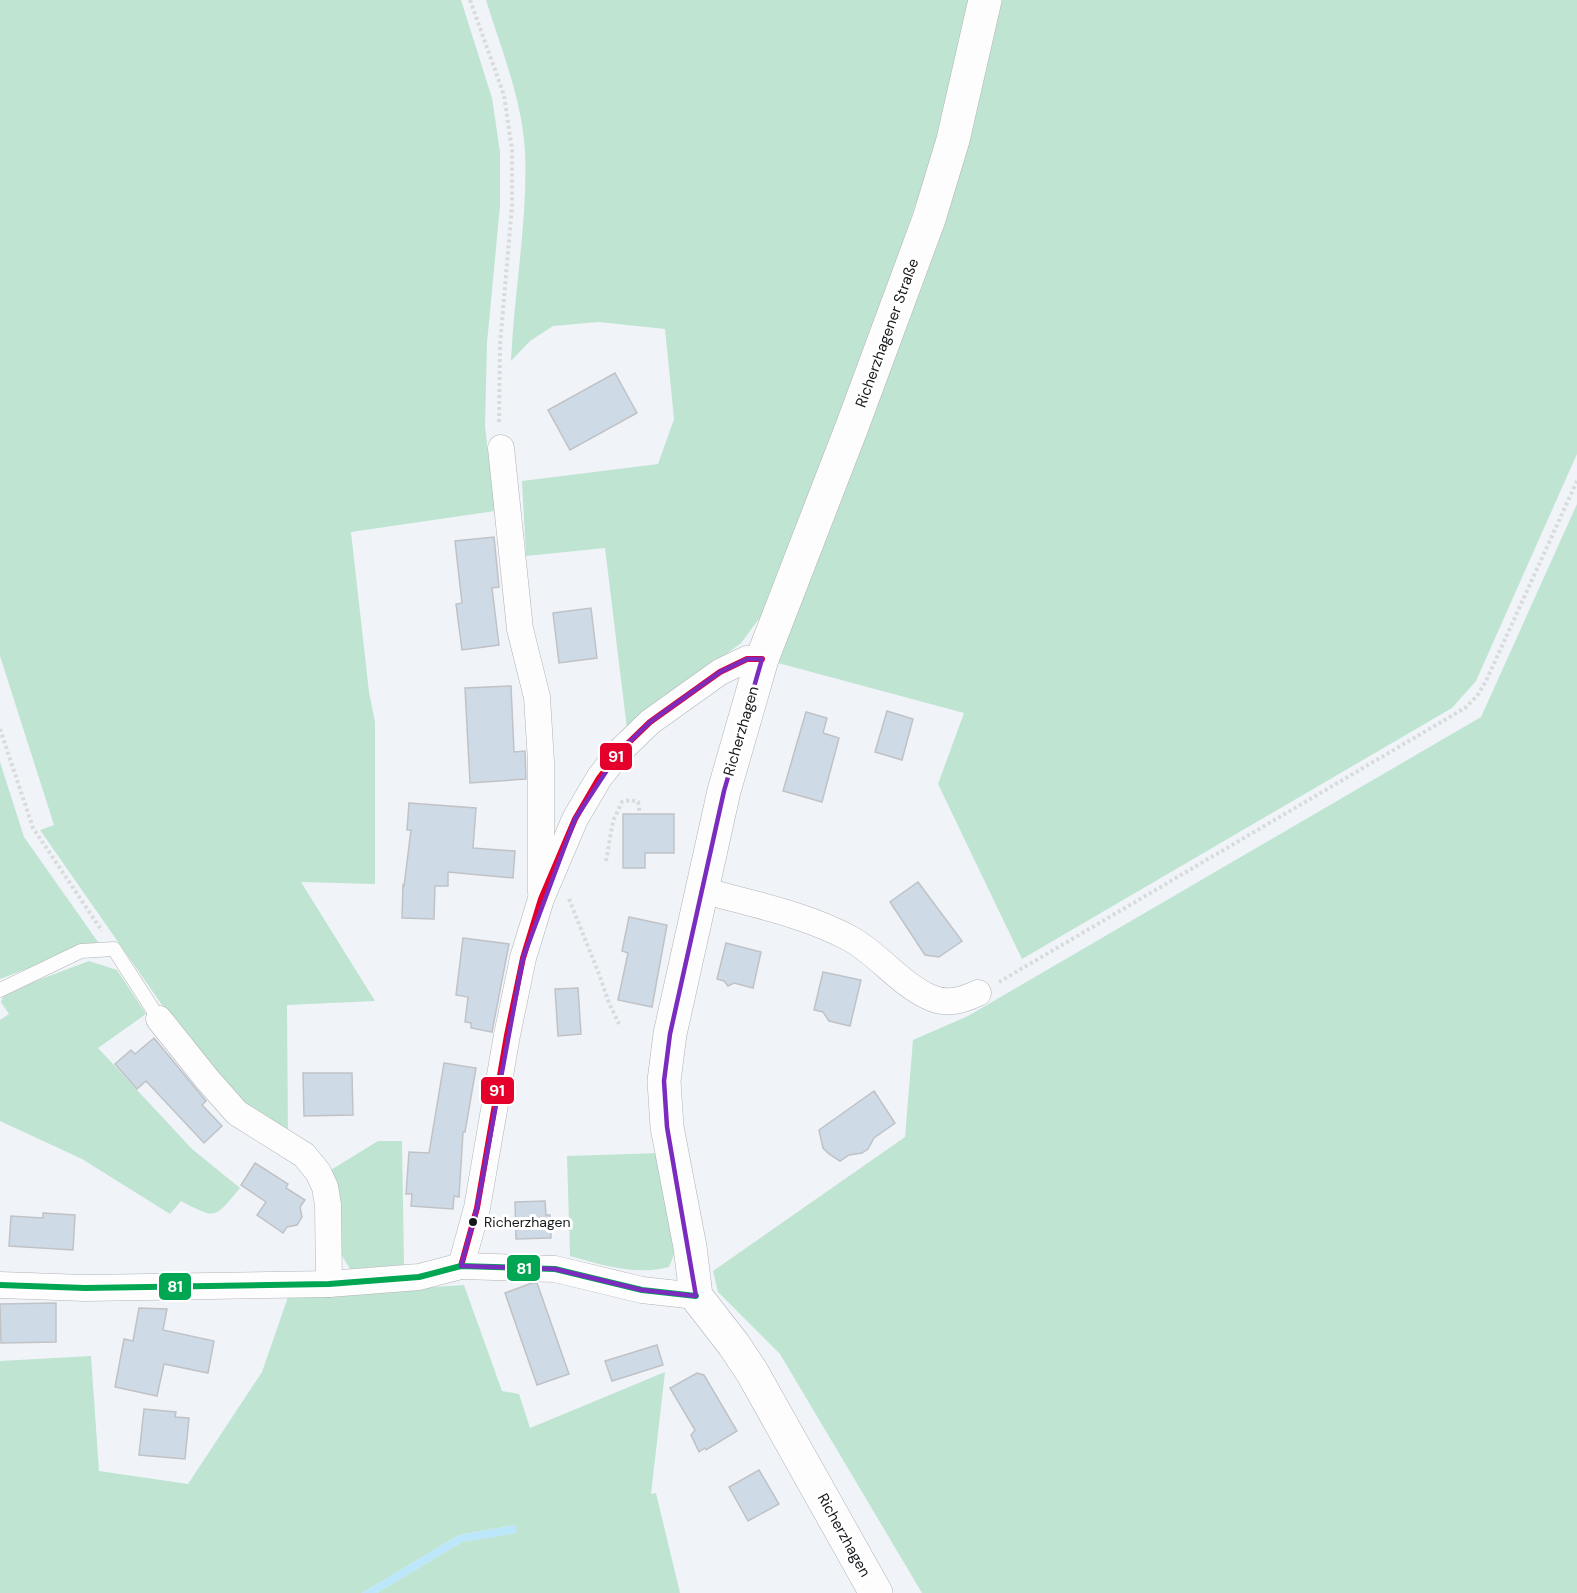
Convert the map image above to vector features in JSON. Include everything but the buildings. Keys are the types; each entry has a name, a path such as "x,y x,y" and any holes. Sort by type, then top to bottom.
{"street":[{"name":"Richerzhagener Straße","path":"762,658 853,424 928,219 956,129 985,0"},
{"name":"Richerzhagen","path":"501,448 520,629 537,697 541,762 541,899"},
{"name":"Richerzhagen","path":"461,1266 477,1208 517,983 529,933 575,819 599,778 619,752 650,722 720,672 747,659 762,658 724,791 670,1034 664,1081 667,1127 690,1247 696,1296 752,1372 876,1593"},
{"path":"702,890 820,924 853,940 912,987 930,997 947,1002 962,1000 978,993"},
{"path":"159,1018 237,1113 304,1155 318,1172 325,1187 328,1205 329,1284"},
{"path":"0,1285 85,1288 329,1284 419,1277 461,1266 555,1269 642,1290 696,1296"}],"lane":[{"path":"0,990 81,951 114,949 159,1018"}],"path":[{"path":"470,0 504,95 512,150 512,206 500,344 498,413 501,448"},
{"path":"978,993 1026,967 1465,708 1477,696 1486,681 1577,481"},
{"path":"0,729 33,828 114,949"},
{"path":"606,861 613,821 622,802 631,800 638,802 640,814"},
{"path":"555,868 619,1024"}],"highlighted area":[{"path":"747,659 762,659 724,791 670,1034 664,1081 667,1127 696,1296 642,1290 555,1269 461,1266 477,1208 523,958 575,819 619,752 650,722 720,672"}],"green space":[{"path":"0,0 461,0 492,98 500,152 500,206 487,343 485,426 495,511 351,532 369,692 375,722 375,884 301,882 375,1001 287,1005 288,1135 224,1089 162,1005 40,830 54,825 0,656"},
{"path":"486,0 969,0 935,148 887,288 767,608 741,643 627,729 605,548 526,556 522,481 658,464 674,419 665,329 599,322 553,326 530,341 511,361 523,230 525,151 520,112"},
{"path":"995,0 1577,0 1577,454 1476,681 1452,708 1022,959 938,784 964,713 778,663"},
{"path":"1577,504 1577,1593 922,1593 780,1354 718,1292 713,1271 905,1137 913,1040 968,1016 1481,717"},
{"path":"0,762 24,837 98,942 0,979"},
{"path":"89,961 117,970 146,1014 98,1048 192,1149 240,1188 219,1211 209,1213 181,1201 170,1214 82,1159 0,1121 0,1020 9,1014 1,1002 4,993"},
{"path":"378,1141 402,1141 404,1265 350,1269 338,1249 326,1173"},
{"path":"661,1153 675,1252 669,1267 631,1270 570,1256 567,1156"},
{"path":"464,1285 502,1391 519,1394 530,1428 665,1372 651,1494 656,1493 680,1593 377,1593 462,1542 516,1533 515,1525 459,1535 362,1593 0,1593 0,1361 91,1356 99,1471 188,1484 262,1372 288,1297"}],"water":[{"path":"515,1525 517,1533 462,1542 377,1593 362,1593 459,1535"}],"transit line":[{"name":"91","path":"461,1266 477,1208 507,1035 523,958 541,899 575,819 599,778 619,752 650,722 720,672 747,659 762,659"},
{"name":"81","path":"0,1285 85,1288 329,1284 419,1277 461,1266 555,1269 642,1290 696,1296"}],"place":[{"name":"Richerzhagen","path":"473,1222"}]}
